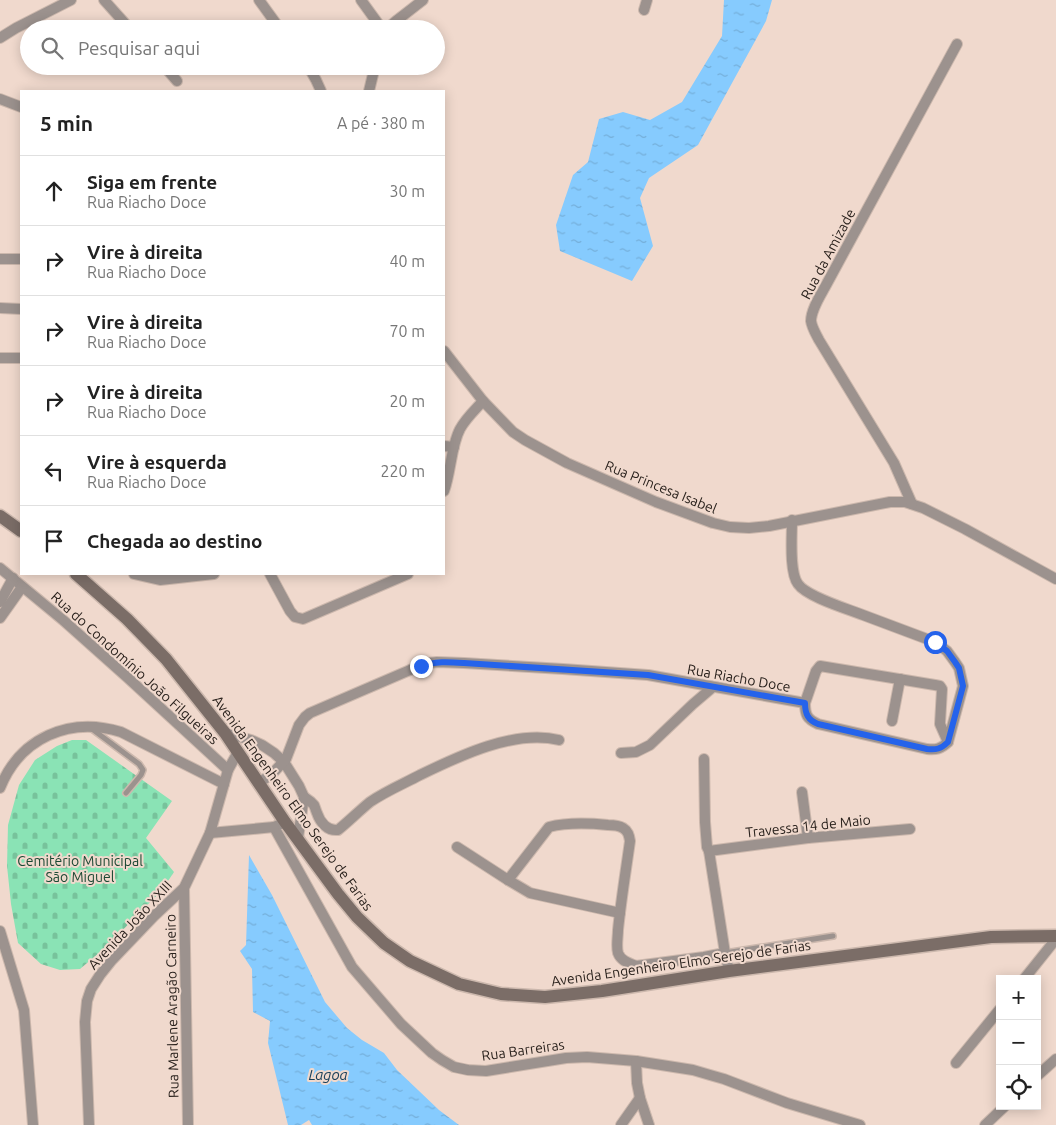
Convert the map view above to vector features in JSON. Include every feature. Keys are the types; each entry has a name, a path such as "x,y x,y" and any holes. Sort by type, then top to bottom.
{"main road":[{"path":"0,516 20,530"},
{"name":"Avenida Engenheiro Elmo Serejo de Farias","path":"78,575 127,619 166,659 225,733 258,783 280,824 298,838 357,917 384,943 410,961 459,984 501,994 545,997 602,992 729,971 991,937 1056,938"}],"street":[{"path":"32,20 71,0"},
{"path":"104,0 122,20"},
{"path":"258,0 273,20"},
{"path":"361,0 375,20"},
{"path":"398,20 423,0"},
{"path":"0,38 20,26"},
{"name":"Rua da Amizade","path":"912,504 894,463 819,340 811,320 814,308 825,286 957,44"},
{"path":"172,75 177,81"},
{"path":"313,75 321,90"},
{"path":"369,90 373,75"},
{"path":"0,99 20,107"},
{"path":"0,259 20,259"},
{"path":"0,308 20,309"},
{"name":"Rua Princesa Isabel","path":"445,352 502,422 525,440 567,463 656,502 713,523 730,527 749,528 890,502 898,501 912,504"},
{"path":"0,358 20,358"},
{"path":"445,488 449,447 467,418 483,401"},
{"path":"912,504 1056,579"},
{"path":"792,520 793,568 795,579 803,590 823,600 935,642 947,651 955,662 959,668 963,686 948,742"},
{"name":"Rua do Condomínio João Filgueiras","path":"0,568 63,620 228,770"},
{"path":"138,575 160,580 205,575"},
{"path":"271,575 290,611 295,617 303,619 406,575"},
{"path":"0,602 12,578"},
{"path":"0,618 22,587"},
{"name":"Rua Riacho Doce","path":"258,783 271,775 284,762 298,725 310,713 429,663 464,663 648,675 805,703 805,712 811,721 828,728 934,750 942,748 948,742"},
{"path":"805,703 816,671 820,666 940,686 942,689 940,724 948,742"},
{"path":"892,721 900,679"},
{"path":"621,753 636,752 650,745 712,687"},
{"path":"0,788 5,776 26,750 42,738 58,731 73,728 111,729 121,732 224,784"},
{"path":"225,733 251,740 274,753 284,762 304,797 314,805 322,823 334,831 338,830 369,803 389,790 460,756 518,740 543,737 559,740"},
{"name":"Avenida João XXIII","path":"89,1125 85,1022 87,1001 91,989 112,960 184,888 210,832 228,770 238,752"},
{"path":"704,759 704,822 729,971"},
{"path":"802,792 808,838"},
{"path":"298,838 304,797"},
{"path":"508,880 549,828 586,823 620,826 629,834 630,841 620,913 617,947 619,954 627,963 636,966 725,953"},
{"path":"210,832 280,824"},
{"name":"Rua Barreiras","path":"280,824 352,967 401,1024 432,1053 454,1067 486,1071 587,1056 693,1070 724,1079 787,1103 860,1125"},
{"name":"Travessa 14 de Maio","path":"709,851 808,838 910,829"},
{"path":"457,847 530,893 620,913"},
{"name":"Rua Marlene Aragão Carneiro","path":"184,888 188,1125"},
{"path":"0,931 24,1010 33,1125"},
{"path":"1027,975 1056,938"},
{"path":"956,1063 996,1014"},
{"path":"1041,1072 1056,1059"},
{"path":"636,1062 637,1084 649,1125"},
{"path":"621,1125 640,1098"},
{"path":"985,1125 1001,1110"}],"lane":[{"path":"90,728 139,764 143,770 126,793"},
{"path":"725,953 833,936"}],"green space":[{"name":"Cemitério Municipal São Miguel","path":"72,740 86,740 172,801 146,838 174,872 162,890 107,946 80,969 60,970 41,964 18,943 7,866 8,825 19,785 35,760 57,746"}],"water":[{"path":"724,0 772,0 766,21 698,145 649,178 640,198 653,246 632,281 560,251 556,225 573,175 588,162 599,119 623,112 650,120 682,102 722,36"},
{"name":"Lagoa","path":"249,855 272,895 325,1002 347,1028 362,1040 384,1053 397,1070 439,1110 459,1125 312,1125 309,1120 301,1125 288,1125 268,1043 270,1021 253,1012 252,969 240,951 246,945"}],"route":[{"path":"421,666 436,662 464,663 648,675 805,703 805,712 811,721 828,728 934,750 942,748 948,742 963,686 959,668 947,651 935,642"}]}
